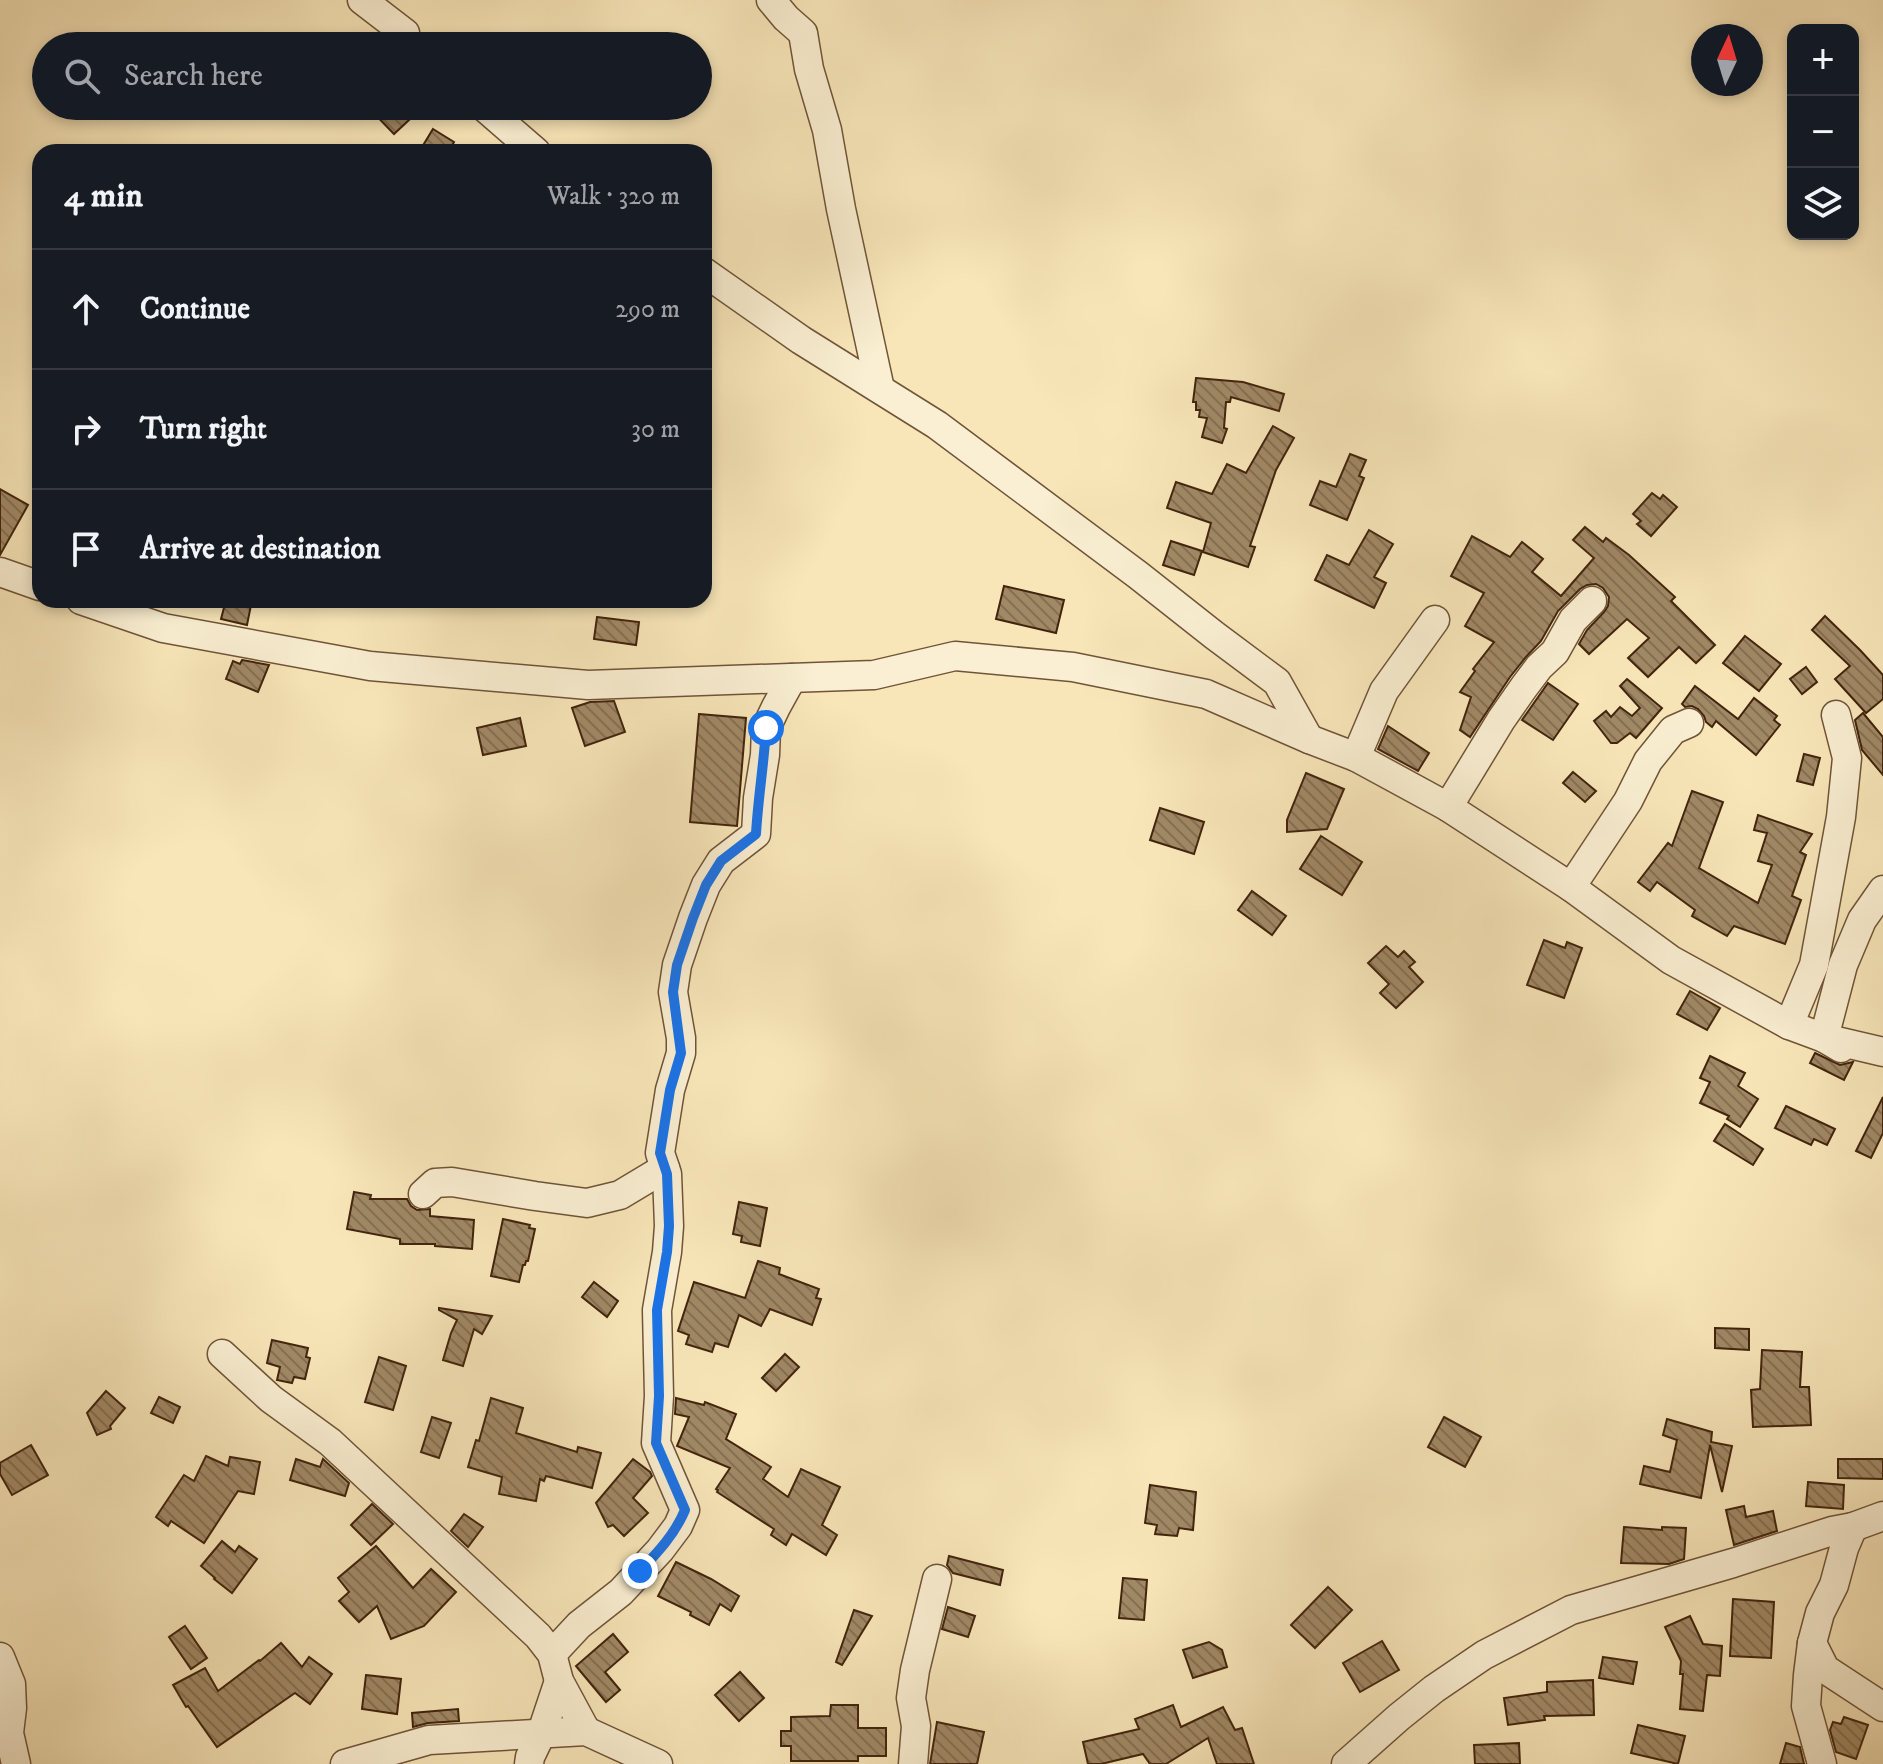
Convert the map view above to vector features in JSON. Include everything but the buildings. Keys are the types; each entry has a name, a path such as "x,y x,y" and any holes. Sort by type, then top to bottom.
{"street":[{"path":"362,0 404,32"},
{"path":"771,0 803,33 809,69 827,130 880,389"},
{"path":"499,120 527,144"},
{"path":"712,278 801,340 937,425 1277,682 1309,739"},
{"path":"0,572 32,583"},
{"path":"1448,807 1524,687 1555,652 1573,620 1592,601"},
{"path":"104,608 163,628 370,666 588,685 874,675 955,656 1073,667 1206,694 1356,757 1448,807 1571,887 1671,960 1789,1025 1824,1038 1883,1052"},
{"path":"1356,757 1384,691 1435,620"},
{"path":"552,1654 579,1625 621,1592 660,1550 678,1526 685,1510 656,1443 659,1396 657,1310 669,1226 669,1196 660,1153 670,1090 681,1053 673,992 677,965 706,885 721,861 756,834 766,728 792,678"},
{"path":"1789,1025 1814,965 1841,817 1847,758 1836,715"},
{"path":"1571,887 1628,801 1648,761 1673,730 1689,723"},
{"path":"1824,1038 1843,965 1862,920 1883,890"},
{"path":"1824,1038 1883,1072"},
{"path":"423,1194 435,1183 452,1182 587,1203 620,1195 665,1168"},
{"path":"222,1354 271,1399 330,1442 538,1636 552,1654 559,1681 586,1731"},
{"path":"1346,1764 1434,1689 1484,1655 1571,1610 1883,1516"},
{"path":"1822,1764 1806,1706 1812,1643 1820,1613 1834,1585 1853,1527"},
{"path":"913,1764 916,1726 911,1698 937,1579"},
{"path":"1812,1643 1825,1669 1883,1707"},
{"path":"0,1657 11,1684 9,1733 16,1764"},
{"path":"529,1764 559,1681"},
{"path":"345,1764 429,1740 586,1731 658,1764"}],"route":[{"path":"640,1571 678,1526 685,1510 656,1443 659,1396 657,1310 669,1226 667,1174 660,1153 670,1090 681,1053 673,992 677,965 706,885 721,861 756,834 766,728"}]}
